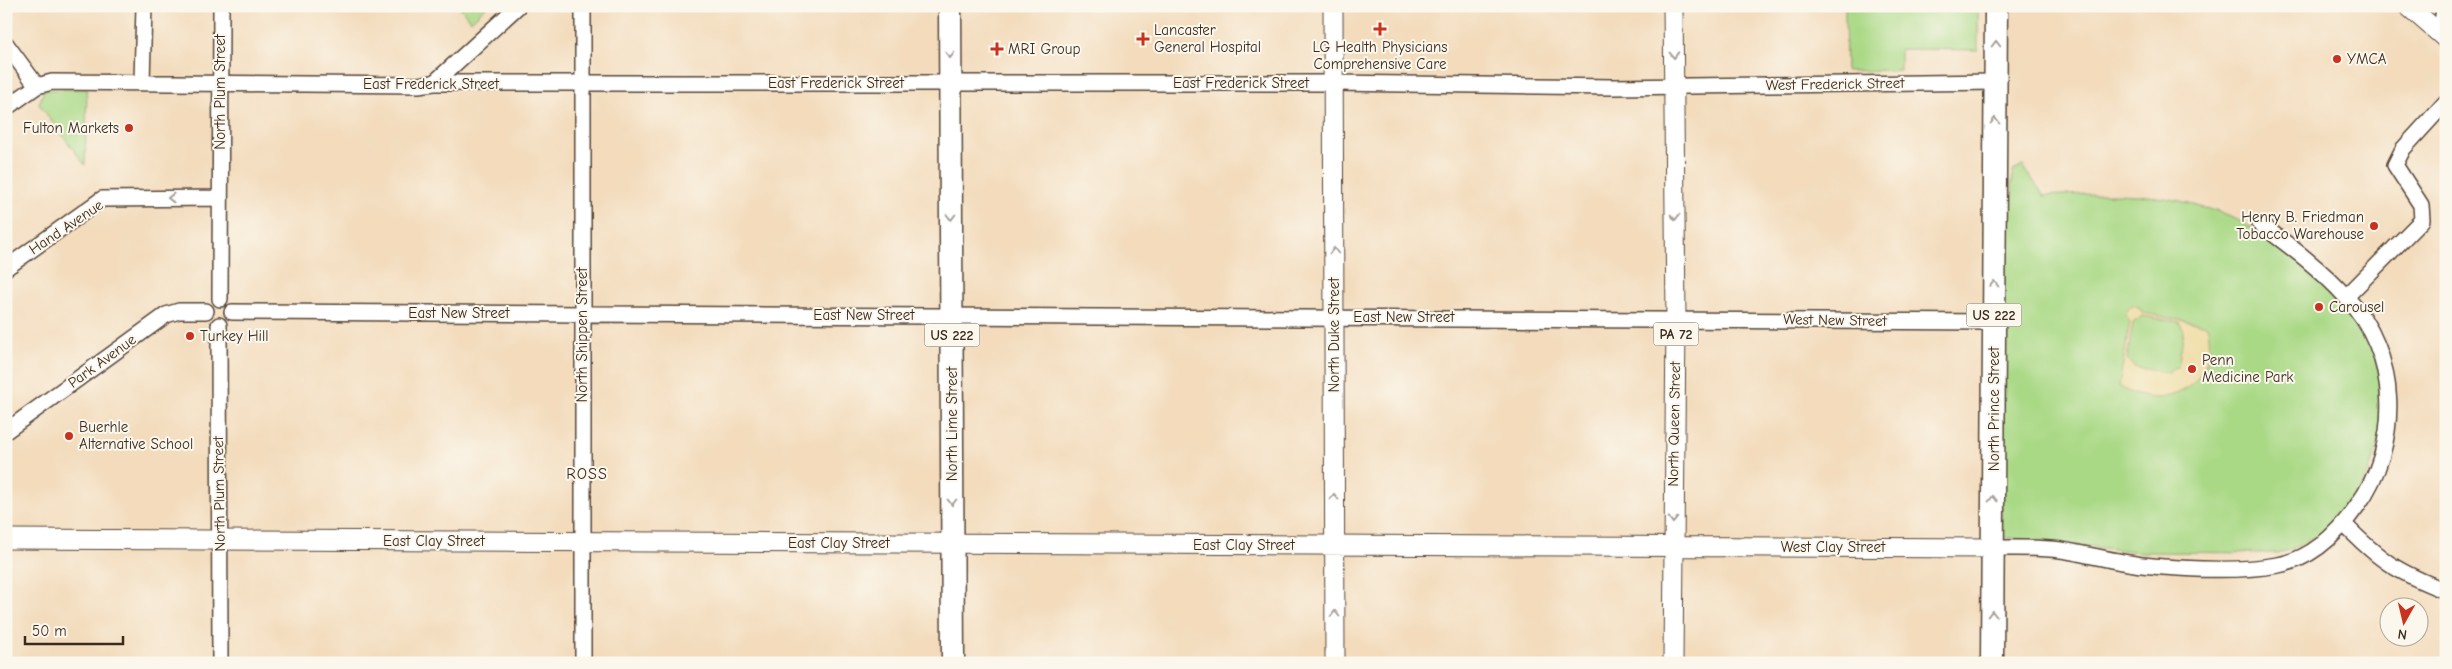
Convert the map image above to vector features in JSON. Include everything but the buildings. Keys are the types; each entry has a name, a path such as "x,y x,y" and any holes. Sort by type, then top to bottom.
{"highway":[{"name":"North Lime Street","path":"950,6 953,663"},
{"name":"North Prince Street","path":"1992,663 1996,6"}],"main road":[{"name":"North Duke Street","path":"1333,6 1335,663"},
{"name":"North Queen Street","path":"1673,6 1676,319 1673,663"},
{"path":"2408,6 2444,37"},
{"name":"East Clay Street","path":"6,539 1673,547"},
{"name":"West Clay Street","path":"1673,547 1993,548"}],"street":[{"path":"142,82 144,6"},
{"name":"North Plum Street","path":"220,299 221,6"},
{"path":"434,83 518,6"},
{"name":"North Shippen Street","path":"583,663 581,542 584,6"},
{"path":"2444,6 2444,37"},
{"path":"6,44 37,86"},
{"name":"East Frederick Street","path":"6,108 37,86 52,82 418,85 434,83 951,82 1674,86"},
{"name":"West Frederick Street","path":"1674,86 1996,82"},
{"path":"2346,297 2422,220 2421,205 2395,165 2403,149 2446,102"},
{"name":"Hand Avenue","path":"6,268 102,199 220,198"},
{"path":"1993,548 2060,550 2142,565 2257,567 2280,565 2305,556 2344,524 2362,500 2383,455 2390,404 2388,381 2381,356 2370,330 2346,297 2314,266 2260,224"},
{"path":"220,299 230,305 232,312 229,320 219,325 211,322 206,311 208,303 220,299"},
{"name":"Park Avenue","path":"6,431 166,315 179,311 206,311"},
{"name":"East New Street","path":"232,312 1676,319"},
{"name":"West New Street","path":"1676,319 1994,322"},
{"name":"North Plum Street","path":"219,325 220,663"},
{"path":"2344,524 2374,554 2397,570 2446,591"}],"green space":[{"path":"459,6 487,6 471,21"},
{"path":"1845,6 1978,6 1978,50 1900,49 1900,70 1846,71"},
{"path":"87,89 85,165 39,104 44,90"},
{"name":"Penn Medicine Park","path":"2023,166 2044,196 2126,194 2153,196 2204,207 2230,217 2256,230 2290,253 2342,304 2368,340 2376,357 2379,366 2382,410 2379,437 2372,464 2360,488 2345,510 2326,529 2303,544 2277,553 2141,552 2001,537 2004,202 2012,201 2013,171"}],"sand":[{"path":"2132,305 2139,307 2143,313 2207,325 2209,345 2206,363 2198,377 2186,388 2171,396 2155,398 2137,395 2119,386 2130,322 2125,313","holes":["2142,316 2179,322 2184,331 2178,367 2173,368 2169,373 2134,367 2127,359 2133,323"]}],"place":[{"name":"LG Health Physicians Comprehensive Care","path":"1380,29"},
{"name":"Lancaster General Hospital","path":"1143,39"},
{"name":"MRI Group","path":"997,49"},
{"name":"YMCA","path":"2337,59"},
{"name":"Fulton Markets","path":"129,128"},
{"name":"Henry B. Friedman Tobacco Warehouse","path":"2374,226"},
{"name":"Carousel","path":"2319,307"},
{"name":"Turkey Hill","path":"190,336"},
{"name":"Penn Medicine Park","path":"2192,369"},
{"name":"Buerhle Alternative School","path":"69,436"}],"district":[{"name":"ROSS","path":"587,473"}]}
